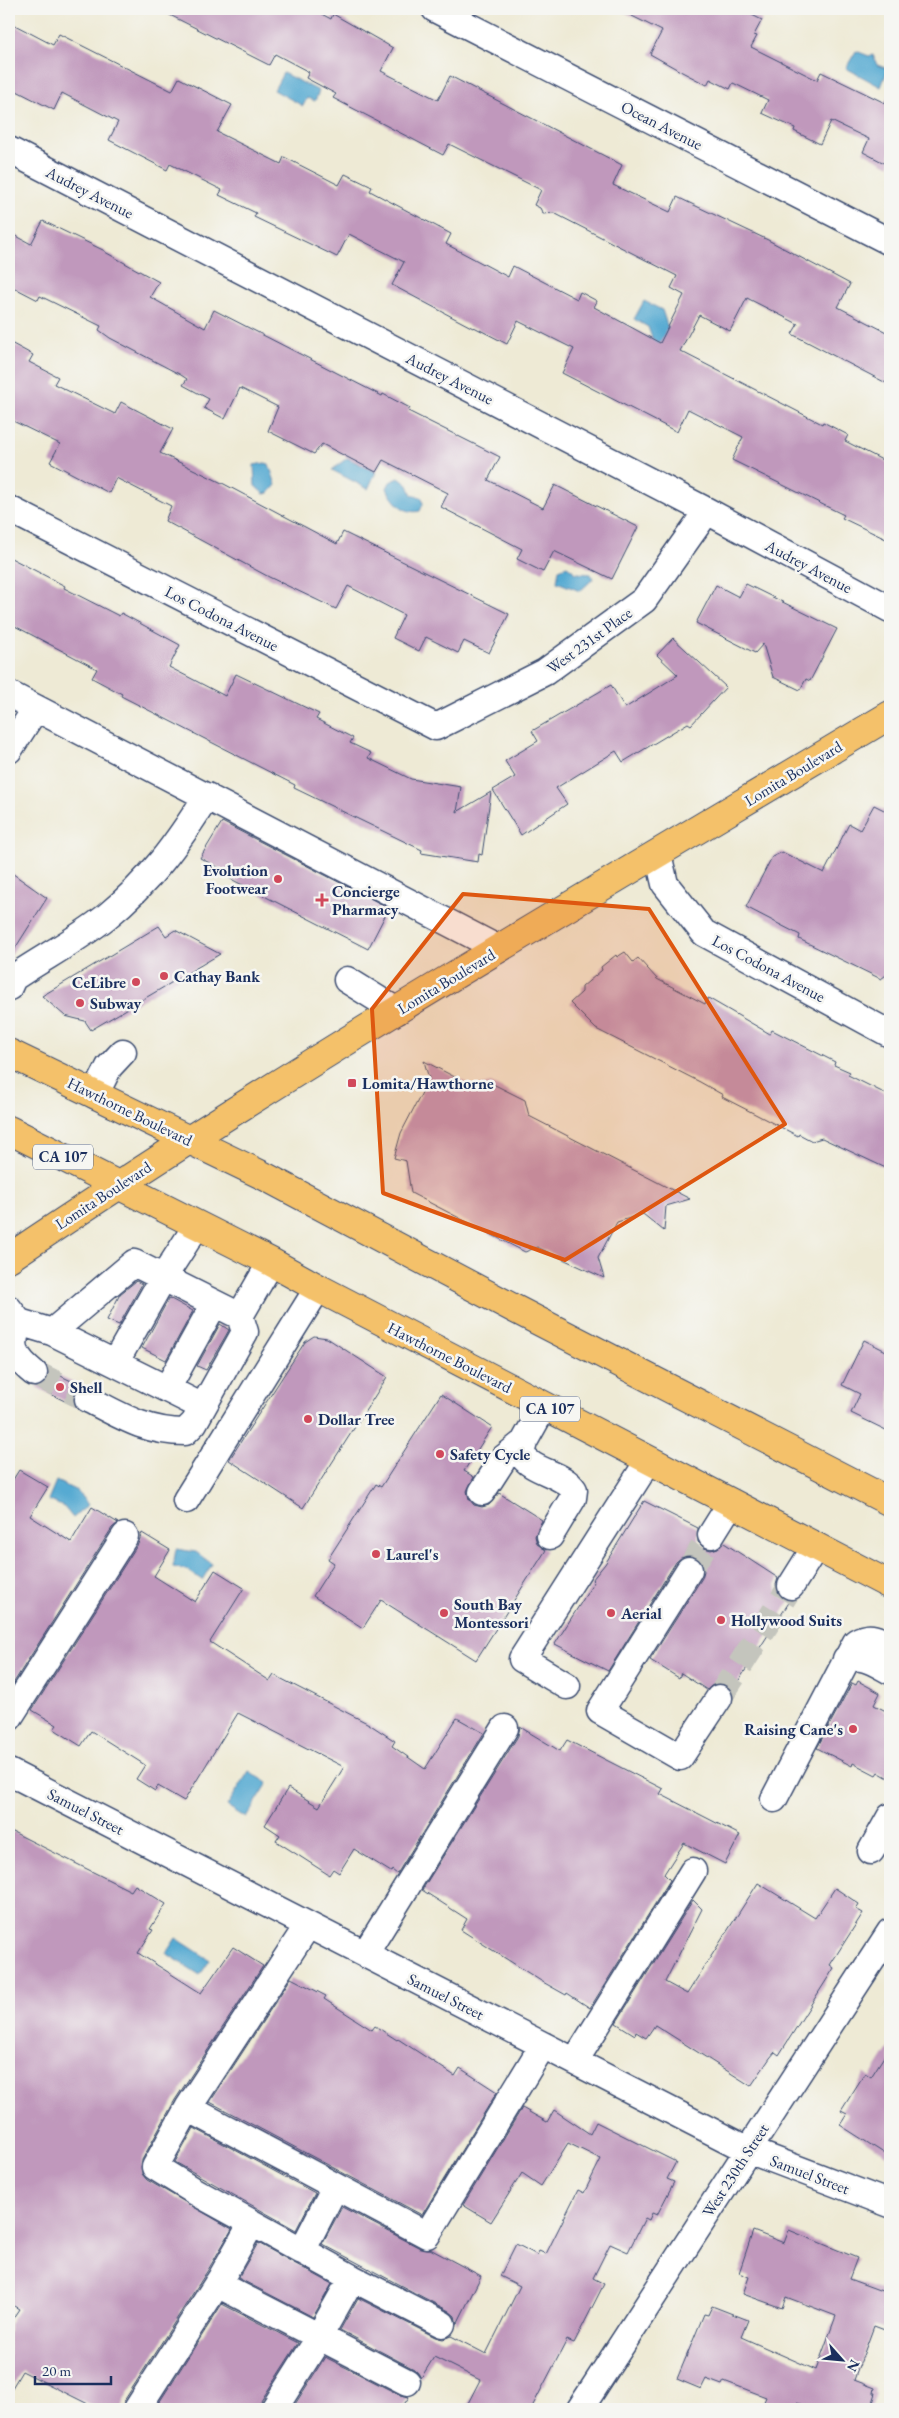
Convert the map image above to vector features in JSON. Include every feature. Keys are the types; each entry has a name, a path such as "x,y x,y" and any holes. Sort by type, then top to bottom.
{"main road":[{"name":"Lomita Boulevard","path":"9,1258 117,1185 397,1011 890,715"},
{"name":"Hawthorne Boulevard","path":"9,1053 266,1177 515,1309 890,1502"},
{"name":"Hawthorne Boulevard","path":"9,1130 271,1262 890,1585"}],"street":[{"name":"Ocean Avenue","path":"435,9 890,242"},
{"name":"Audrey Avenue","path":"9,150 707,511 890,609"},
{"name":"Los Codona Avenue","path":"9,509 436,727"},
{"name":"West 231st Place","path":"436,727 544,672 644,600 707,511"},
{"path":"9,694 499,949"},
{"path":"9,750 36,708"},
{"path":"9,987 13,978 74,940 135,891 174,848 207,796"},
{"name":"Los Codona Avenue","path":"658,854 665,884 704,933 890,1034"},
{"path":"347,980 397,1011"},
{"path":"96,1095 109,1067 123,1052"},
{"path":"115,1364 163,1278 197,1225"},
{"path":"88,1399 138,1425 154,1430 185,1432 203,1407 245,1332 240,1316 271,1262"},
{"path":"52,1332 134,1263 240,1316"},
{"path":"186,1500 318,1288"},
{"path":"167,1389 214,1304"},
{"path":"34,1373 14,1351 14,1315 203,1407"},
{"path":"544,1406 524,1442 521,1454 525,1461 566,1482 574,1490 573,1498 550,1536"},
{"path":"482,1492 504,1458 524,1442"},
{"path":"567,1686 522,1659 649,1460"},
{"path":"711,1535 731,1503"},
{"path":"9,1718 125,1536"},
{"path":"791,1586 816,1546"},
{"path":"689,1570 600,1711 680,1757 720,1698"},
{"path":"774,1799 856,1642 866,1636 876,1638 890,1645"},
{"path":"846,1659 855,1657 865,1658 890,1671"},
{"path":"365,1954 505,1728"},
{"name":"Samuel Street","path":"9,1772 748,2150 890,2204"},
{"path":"871,1851 890,1817"},
{"path":"575,2062 693,1871"},
{"path":"308,1925 188,2108 155,2167 302,2251 442,2324"},
{"name":"West 230th Street","path":"580,2409 890,1932"},
{"path":"188,2108 427,2235 543,2045"},
{"path":"302,2251 336,2187"},
{"path":"137,2409 217,2284 252,2223"},
{"path":"274,2409 352,2278"},
{"path":"217,2284 407,2382"}],"highlighted area":[{"path":"463,894 649,909 785,1124 565,1260 383,1193 372,1009"}],"water":[{"path":"856,51 869,56 873,55 877,65 888,69 881,87 846,68"},
{"path":"283,73 319,91 315,101 307,98 303,106 274,90"},
{"path":"644,301 662,310 672,340 655,346 648,327 634,319"},
{"path":"347,458 376,472 368,489 332,470"},
{"path":"269,464 276,485 269,493 264,494 255,486 254,465"},
{"path":"399,478 408,485 412,495 422,498 423,504 420,511 414,512 404,509 392,498 387,488 390,482"},
{"path":"567,566 576,573 591,574 593,579 580,591 557,582 559,569"},
{"path":"56,1481 77,1491 88,1505 73,1518 64,1507 48,1500"},
{"path":"176,1549 196,1552 212,1564 202,1580 187,1570 173,1567"},
{"path":"249,1771 268,1783 246,1818 227,1806"},
{"path":"176,1938 210,1960 200,1975 166,1953"}],"building":[{"path":"158,9 312,9 331,19 333,14 393,48 381,71 438,100 450,76 622,165 613,185 670,212 677,197 768,240 850,284 838,307 890,334 890,385 792,334 798,324 747,298 730,331 699,315 680,351 822,424 823,422 848,435 845,441 890,464 890,541 842,518 844,515 732,460 743,437 688,409 677,432 562,373 574,349 518,321 507,344 392,285 404,262 349,234 337,257 254,217 256,213 219,195 222,190 170,164 167,170 109,140 118,122 62,93 54,110 9,87 9,22 53,45 59,34 172,91 179,78 232,105 217,132 281,164 284,157 339,185 345,174 372,187 370,191 451,234 446,244 508,277 513,266 577,299 580,292 597,301 594,307 660,343 684,295 671,288 677,276 554,213 543,214 540,208 534,205 541,190 449,144 443,155 333,98 336,94 306,78 309,72 275,54 269,65"},
{"path":"618,9 740,9 762,20 754,35 757,36 751,47 817,80 821,72 885,103 890,91 890,166 863,152 869,139 831,121 820,144 794,131 795,128 762,113 768,100 733,83 730,89 710,79 707,85 650,54 662,31"},
{"path":"43,221 105,251 159,282 150,297 205,328 214,310 382,396 383,394 410,408 408,411 500,457 488,480 543,508 555,485 638,527 612,579 554,551 543,572 517,559 522,549 441,507 448,493 383,460 376,472 322,444 314,454 268,431 278,407 240,388 225,419 204,408 209,399 183,385 187,379 181,375 110,338 99,330 101,326 40,296 38,300 9,285 9,232 31,244"},
{"path":"9,342 33,355 29,362 58,377 54,384 115,414 121,402 173,429 160,453 224,484 337,544 343,532 509,614 489,653 464,641 458,653 426,637 419,651 393,638 404,615 348,586 336,609 269,577 165,521 171,506 116,478 109,493 50,462 60,444 9,419"},
{"path":"9,557 65,586 64,588 119,616 121,613 180,645 169,667 225,696 236,674 319,714 316,719 353,738 350,743 371,753 368,758 411,779 461,787 457,812 491,792 482,855 479,854 478,862 421,853 422,850 294,788 295,785 121,696 122,694 92,678 97,669 9,623"},
{"path":"746,584 837,629 810,681 806,679 800,690 773,677 763,644 755,653 696,623 716,585 739,597"},
{"path":"673,638 726,687 691,725 688,723 623,762 616,751 556,788 567,804 521,835 493,790 515,777 505,761 538,741 532,731 611,685 625,708 678,675 657,655"},
{"path":"874,805 890,813 890,972 881,979 799,939 800,935 746,907 772,857 782,852 824,873 849,824 860,830"},
{"path":"222,822 389,908 368,949 223,875 225,871 200,858"},
{"path":"9,871 47,898 9,958"},
{"path":"159,926 166,936 175,930 220,954 91,1030 85,1021 65,1016 42,996"},
{"path":"625,952 633,962 638,958 657,979 705,1004 708,998 770,1034 772,1030 835,1062 834,1065 850,1072 848,1075 890,1096 890,1170 822,1138 812,1141 799,1134 798,1136 722,1097 723,1095 700,1082 596,1029 570,1003 582,992 582,987 602,970 601,967 616,955 617,957"},
{"path":"424,1061 474,1087 491,1083 525,1100 529,1116 690,1199 666,1206 664,1231 643,1214 617,1222 598,1258 604,1278 537,1247 525,1252 411,1193 406,1161 394,1158 401,1133 429,1079"},
{"path":"136,1281 142,1284 119,1325 107,1320 120,1294"},
{"path":"169,1298 193,1311 166,1360 142,1348"},
{"path":"220,1324 229,1330 206,1370 197,1366"},
{"name":"Dollar Tree","path":"314,1336 327,1338 387,1377 303,1508 229,1460 305,1342"},
{"path":"864,1340 890,1353 890,1432 851,1413 860,1394 842,1385"},
{"path":"48,1370 82,1386 75,1393 75,1406 36,1387 46,1382"},
{"path":"441,1394 492,1427 464,1471 474,1477 467,1491 469,1499 474,1505 482,1507 489,1505 499,1493 542,1520 535,1536 537,1544 546,1550 476,1660 381,1600 363,1628 313,1596 334,1563 328,1559 376,1484 381,1487"},
{"path":"19,1470 48,1487 30,1516 71,1542 92,1507 118,1523 112,1528 9,1690 9,1486"},
{"path":"644,1501 698,1528 698,1542 704,1548 711,1550 718,1548 724,1543 778,1578 776,1585 778,1593 790,1601 732,1691 727,1685 719,1683 712,1685 707,1690 681,1673 679,1678 650,1660 702,1578 704,1571 702,1563 690,1555 682,1557 676,1562 608,1671 555,1644 594,1582 592,1580 605,1564"},
{"path":"142,1533 170,1550 154,1576 195,1602 215,1570 244,1588 210,1642 270,1681 274,1675 369,1724 395,1741 392,1746 425,1769 457,1718 484,1733 397,1874 354,1849 339,1873 333,1869 329,1875 276,1841 280,1835 265,1825 288,1788 319,1807 344,1767 238,1713 184,1801 158,1786 155,1791 136,1779 145,1765 91,1731 81,1746 54,1729 57,1725 32,1710 138,1544"},
{"name":"Raising Cane's","path":"858,1681 880,1693 874,1705 890,1713 890,1779 878,1772 876,1775 853,1763 852,1766 817,1748 852,1683 856,1685"},
{"path":"520,1727 560,1751 567,1740 663,1789 660,1794 740,1835 725,1864 684,1843 664,1874 670,1880 590,2008 567,1993 566,1995 541,1981 461,1930 467,1919 422,1890 518,1736"},
{"path":"9,1830 131,1891 135,1885 166,1904 150,1929 153,1930 138,1953 201,1993 233,1947 263,1966 175,2100 142,2160 142,2174 147,2180 232,2229 124,2401 122,2409 98,2409 22,2371 9,2393 9,2324 19,2309 9,2303"},
{"path":"758,1883 815,1918 835,1888 859,1904 856,1909 863,1913 830,1965 834,1968 779,2055 775,2052 751,2086 655,2025 646,2038 636,2032 635,2035 616,2023 693,1900 702,1909 665,1982 687,1994"},
{"path":"291,1978 326,1996 324,1999 372,2030 375,2026 455,2076 460,2068 497,2092 422,2215 210,2102"},
{"path":"890,2047 890,2157 840,2125 847,2114 841,2111 865,2073 871,2077"},
{"path":"522,2108 547,2122 554,2110 590,2134 596,2122 676,2162 667,2179 674,2182 657,2215 652,2213 649,2220 645,2218 628,2252 610,2244 593,2278 604,2284 574,2343 567,2340 531,2409 465,2409 480,2380 434,2357 421,2378 414,2369 340,2330 358,2298 435,2337 443,2339 451,2336 486,2354 520,2286 500,2276 516,2244 537,2255 539,2251 546,2254 578,2190 584,2193 601,2159 568,2143 541,2186 522,2173 491,2222 463,2205"},
{"path":"194,2128 315,2193 296,2230 175,2162"},
{"path":"342,2207 420,2248 430,2249 481,2276 457,2324 455,2316 449,2311 322,2244"},
{"path":"789,2230 857,2258 849,2279 890,2294 890,2332 874,2326 854,2380 875,2388 874,2393 876,2393 871,2409 815,2409 797,2403 794,2409 761,2409 766,2397 724,2381 722,2385 706,2379 701,2389 677,2379 704,2314 708,2315 712,2306 748,2320 741,2337 816,2370 836,2316 786,2297 782,2308 743,2294 749,2277 739,2273 753,2231 784,2243"},
{"path":"258,2243 332,2284 313,2317 238,2278"},
{"path":"222,2304 298,2343 261,2401 259,2409 155,2409"},
{"path":"325,2357 400,2395 409,2397 401,2409 292,2409"}],"tunnel":[{"path":"34,1373 88,1399"},
{"path":"689,1570 711,1535"},
{"path":"719,1698 791,1586"}],"place":[{"name":"Evolution Footwear","path":"278,879"},
{"name":"Concierge Pharmacy","path":"322,900"},
{"name":"Cathay Bank","path":"164,976"},
{"name":"CeLibre","path":"136,982"},
{"name":"Subway","path":"80,1003"},
{"name":"Lomita/Hawthorne","path":"352,1083"},
{"name":"Shell","path":"60,1387"},
{"name":"Dollar Tree","path":"308,1419"},
{"name":"Safety Cycle","path":"440,1454"},
{"name":"Laurel's","path":"376,1554"},
{"name":"South Bay Montessori","path":"444,1613"},
{"name":"Aerial","path":"611,1613"},
{"name":"Hollywood Suits","path":"721,1620"},
{"name":"Raising Cane's","path":"853,1729"}]}
